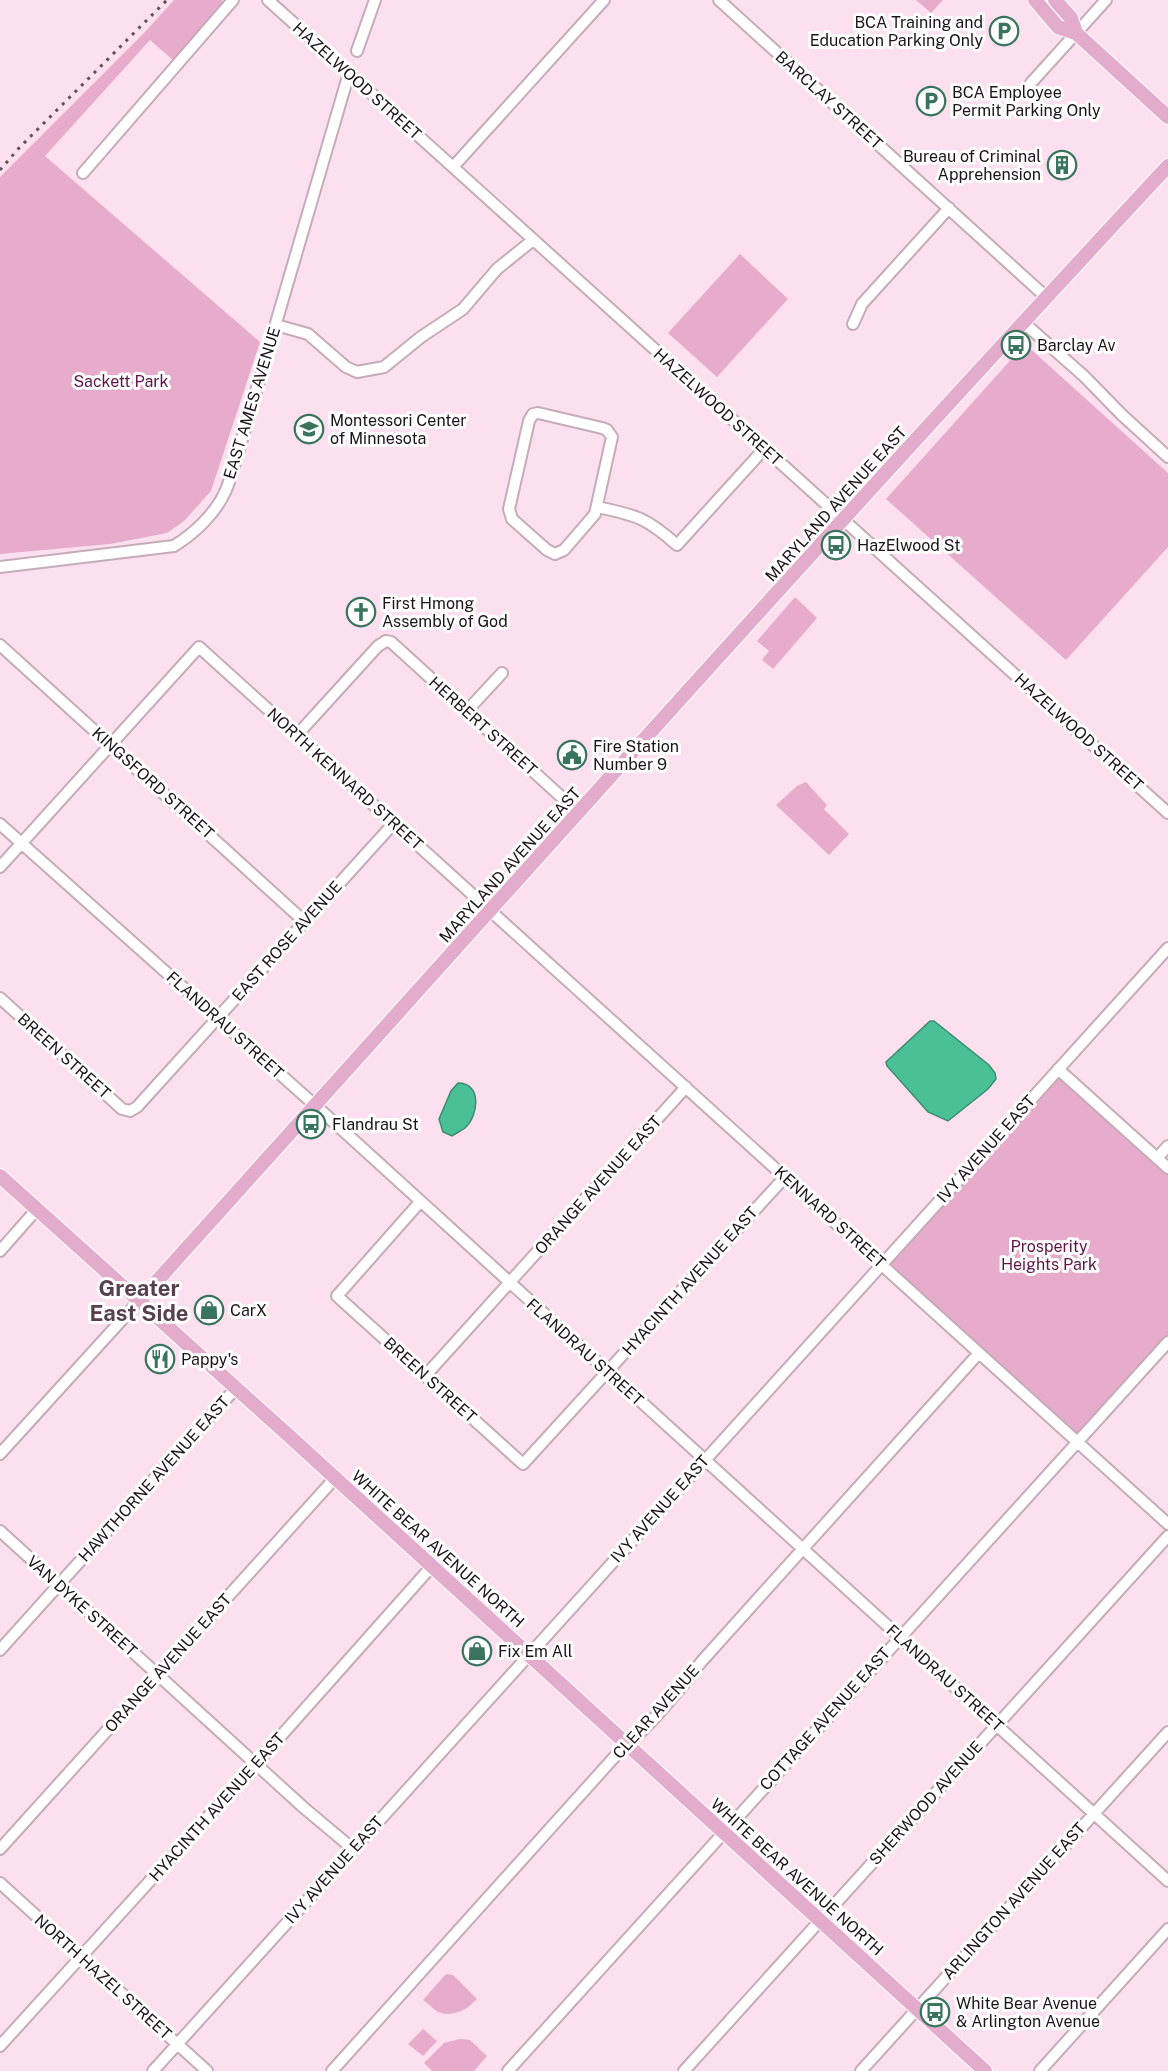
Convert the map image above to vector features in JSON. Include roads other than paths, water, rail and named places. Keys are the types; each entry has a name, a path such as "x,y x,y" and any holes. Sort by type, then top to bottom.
{"main road":[{"path":"1035,0 1058,27 1076,33 1168,117"},
{"path":"1055,0 1071,18 1076,33"},
{"name":"MARYLAND AVENUE EAST","path":"139,1300 843,520 1168,166"},
{"name":"WHITE BEAR AVENUE NORTH","path":"0,1176 336,1478 381,1522 985,2071"}],"street":[{"path":"83,173 233,0"},
{"name":"HAZELWOOD STREET","path":"268,0 1168,813"},
{"path":"357,51 375,0"},
{"path":"453,167 604,0"},
{"name":"BARCLAY STREET","path":"719,0 1046,297"},
{"path":"1031,82 1106,0"},
{"name":"EAST AMES AVENUE","path":"0,567 174,546 192,535 213,511 226,492 349,73"},
{"path":"853,324 862,304 949,208"},
{"path":"276,325 308,334 346,367 357,372 384,367 421,337 463,309 497,269 533,240"},
{"path":"1023,322 1085,377 1168,457"},
{"path":"533,414 553,416 602,428 610,433 611,439 597,507 591,521 564,550 555,554 547,550 512,519 509,509 529,421 533,414"},
{"path":"597,507 628,513 643,519 656,526 677,545 764,449"},
{"name":"HERBERT STREET","path":"297,735 378,646 386,641 396,646 579,813"},
{"name":"KINGSFORD STREET","path":"0,645 305,921"},
{"name":"NORTH KENNARD STREET","path":"111,745 199,647 491,910"},
{"path":"466,712 502,673"},
{"path":"0,867 111,745"},
{"name":"EAST ROSE AVENUE","path":"130,1111 137,1107 394,823"},
{"name":"FLANDRAU STREET","path":"0,824 315,1106 1168,1881"},
{"name":"KENNARD STREET","path":"491,910 1168,1524"},
{"name":"IVY AVENUE EAST","path":"153,2071 1168,948"},
{"name":"BREEN STREET","path":"0,998 122,1109 130,1111"},
{"path":"1058,1069 1168,1168"},
{"name":"ORANGE AVENUE EAST","path":"426,1375 686,1087"},
{"path":"1157,1158 1168,1146"},
{"name":"HYACINTH AVENUE EAST","path":"523,1464 784,1177"},
{"name":"BREEN STREET","path":"420,1202 337,1296 523,1464"},
{"path":"0,1251 37,1209"},
{"name":"MARYLAND AVENUE EAST","path":"0,1454 139,1300"},
{"name":"COTTAGE AVENUE EAST","path":"508,2071 1168,1342"},
{"name":"CLEAR AVENUE","path":"332,2071 617,1754 672,1699 702,1661 979,1353"},
{"name":"HAWTHORNE AVENUE EAST","path":"0,1650 236,1388"},
{"name":"ORANGE AVENUE EAST","path":"0,1849 336,1478"},
{"name":"VAN DYKE STREET","path":"0,1530 256,1764 353,1849"},
{"name":"SHERWOOD AVENUE","path":"684,2071 1168,1536"},
{"name":"HYACINTH AVENUE EAST","path":"0,2046 432,1566"},
{"name":"ARLINGTON AVENUE EAST","path":"861,2071 1168,1732"},
{"name":"NORTH HAZEL STREET","path":"0,1883 207,2071"},
{"path":"1040,2071 1168,1929"}],"railway":[{"path":"0,170 19,148 167,0"}],"place":[{"name":"BCA Training and Education Parking Only","path":"1004,31"},
{"name":"BCA Employee Permit Parking Only","path":"931,101"},
{"name":"Bureau of Criminal Apprehension","path":"1062,165"},
{"name":"Barclay Av","path":"1016,345"},
{"name":"Montessori Center of Minnesota","path":"309,429"},
{"name":"HazElwood St","path":"836,545"},
{"name":"First Hmong Assembly of God","path":"361,612"},
{"name":"Fire Station Number 9","path":"572,755"},
{"name":"Flandrau St","path":"311,1124"},
{"name":"CarX","path":"209,1310"},
{"name":"Pappy's","path":"160,1359"},
{"name":"Fix Em All","path":"477,1651"},
{"name":"White Bear Avenue & Arlington Avenue","path":"935,2012"}],"district":[{"name":"Greater East Side","path":"139,1300"}],"park label":[{"name":"Sackett Park","path":"121,381"},
{"name":"Prosperity Heights Park","path":"1049,1255"}]}
